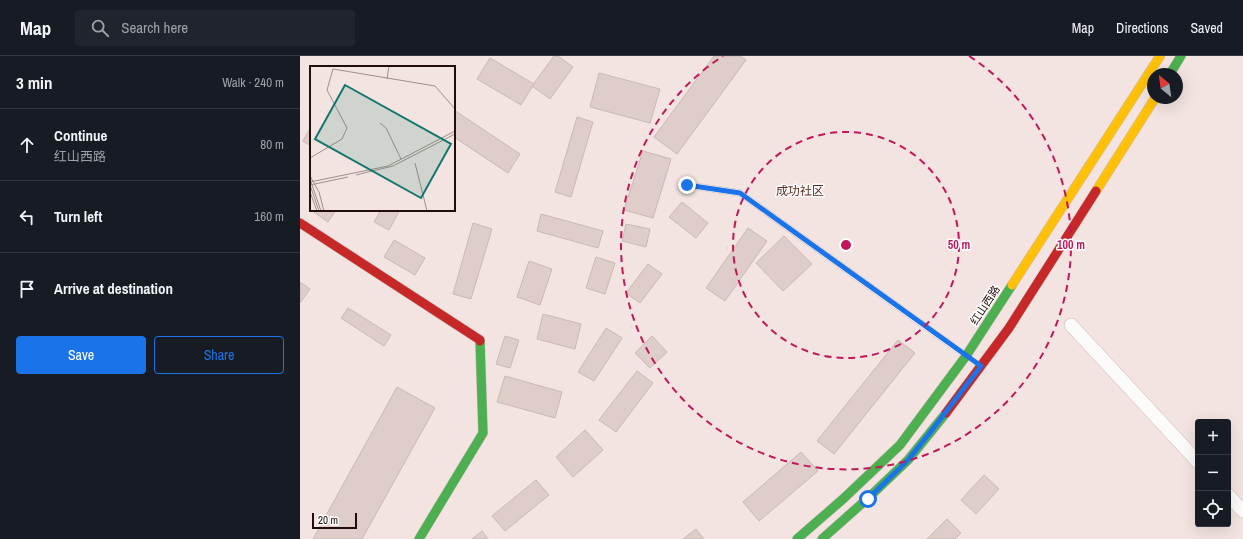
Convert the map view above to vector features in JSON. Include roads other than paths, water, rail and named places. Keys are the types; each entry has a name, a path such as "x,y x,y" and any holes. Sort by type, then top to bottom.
{"main road":[{"name":"红山西路","path":"822,539 868,499 908,460 932,430 1160,56"},
{"path":"1174,68 1181,56"},
{"name":"红山西路","path":"796,539 843,500 900,445 974,361 1009,328 1151,104"},
{"path":"300,223 480,340 483,433 419,539"}],"street":[{"path":"1071,325 1195,459"},
{"path":"1231,498 1243,511"}],"lane":[{"path":"687,185 740,193 974,361"}],"district":[{"name":"成功社区","path":"800,191"}]}
